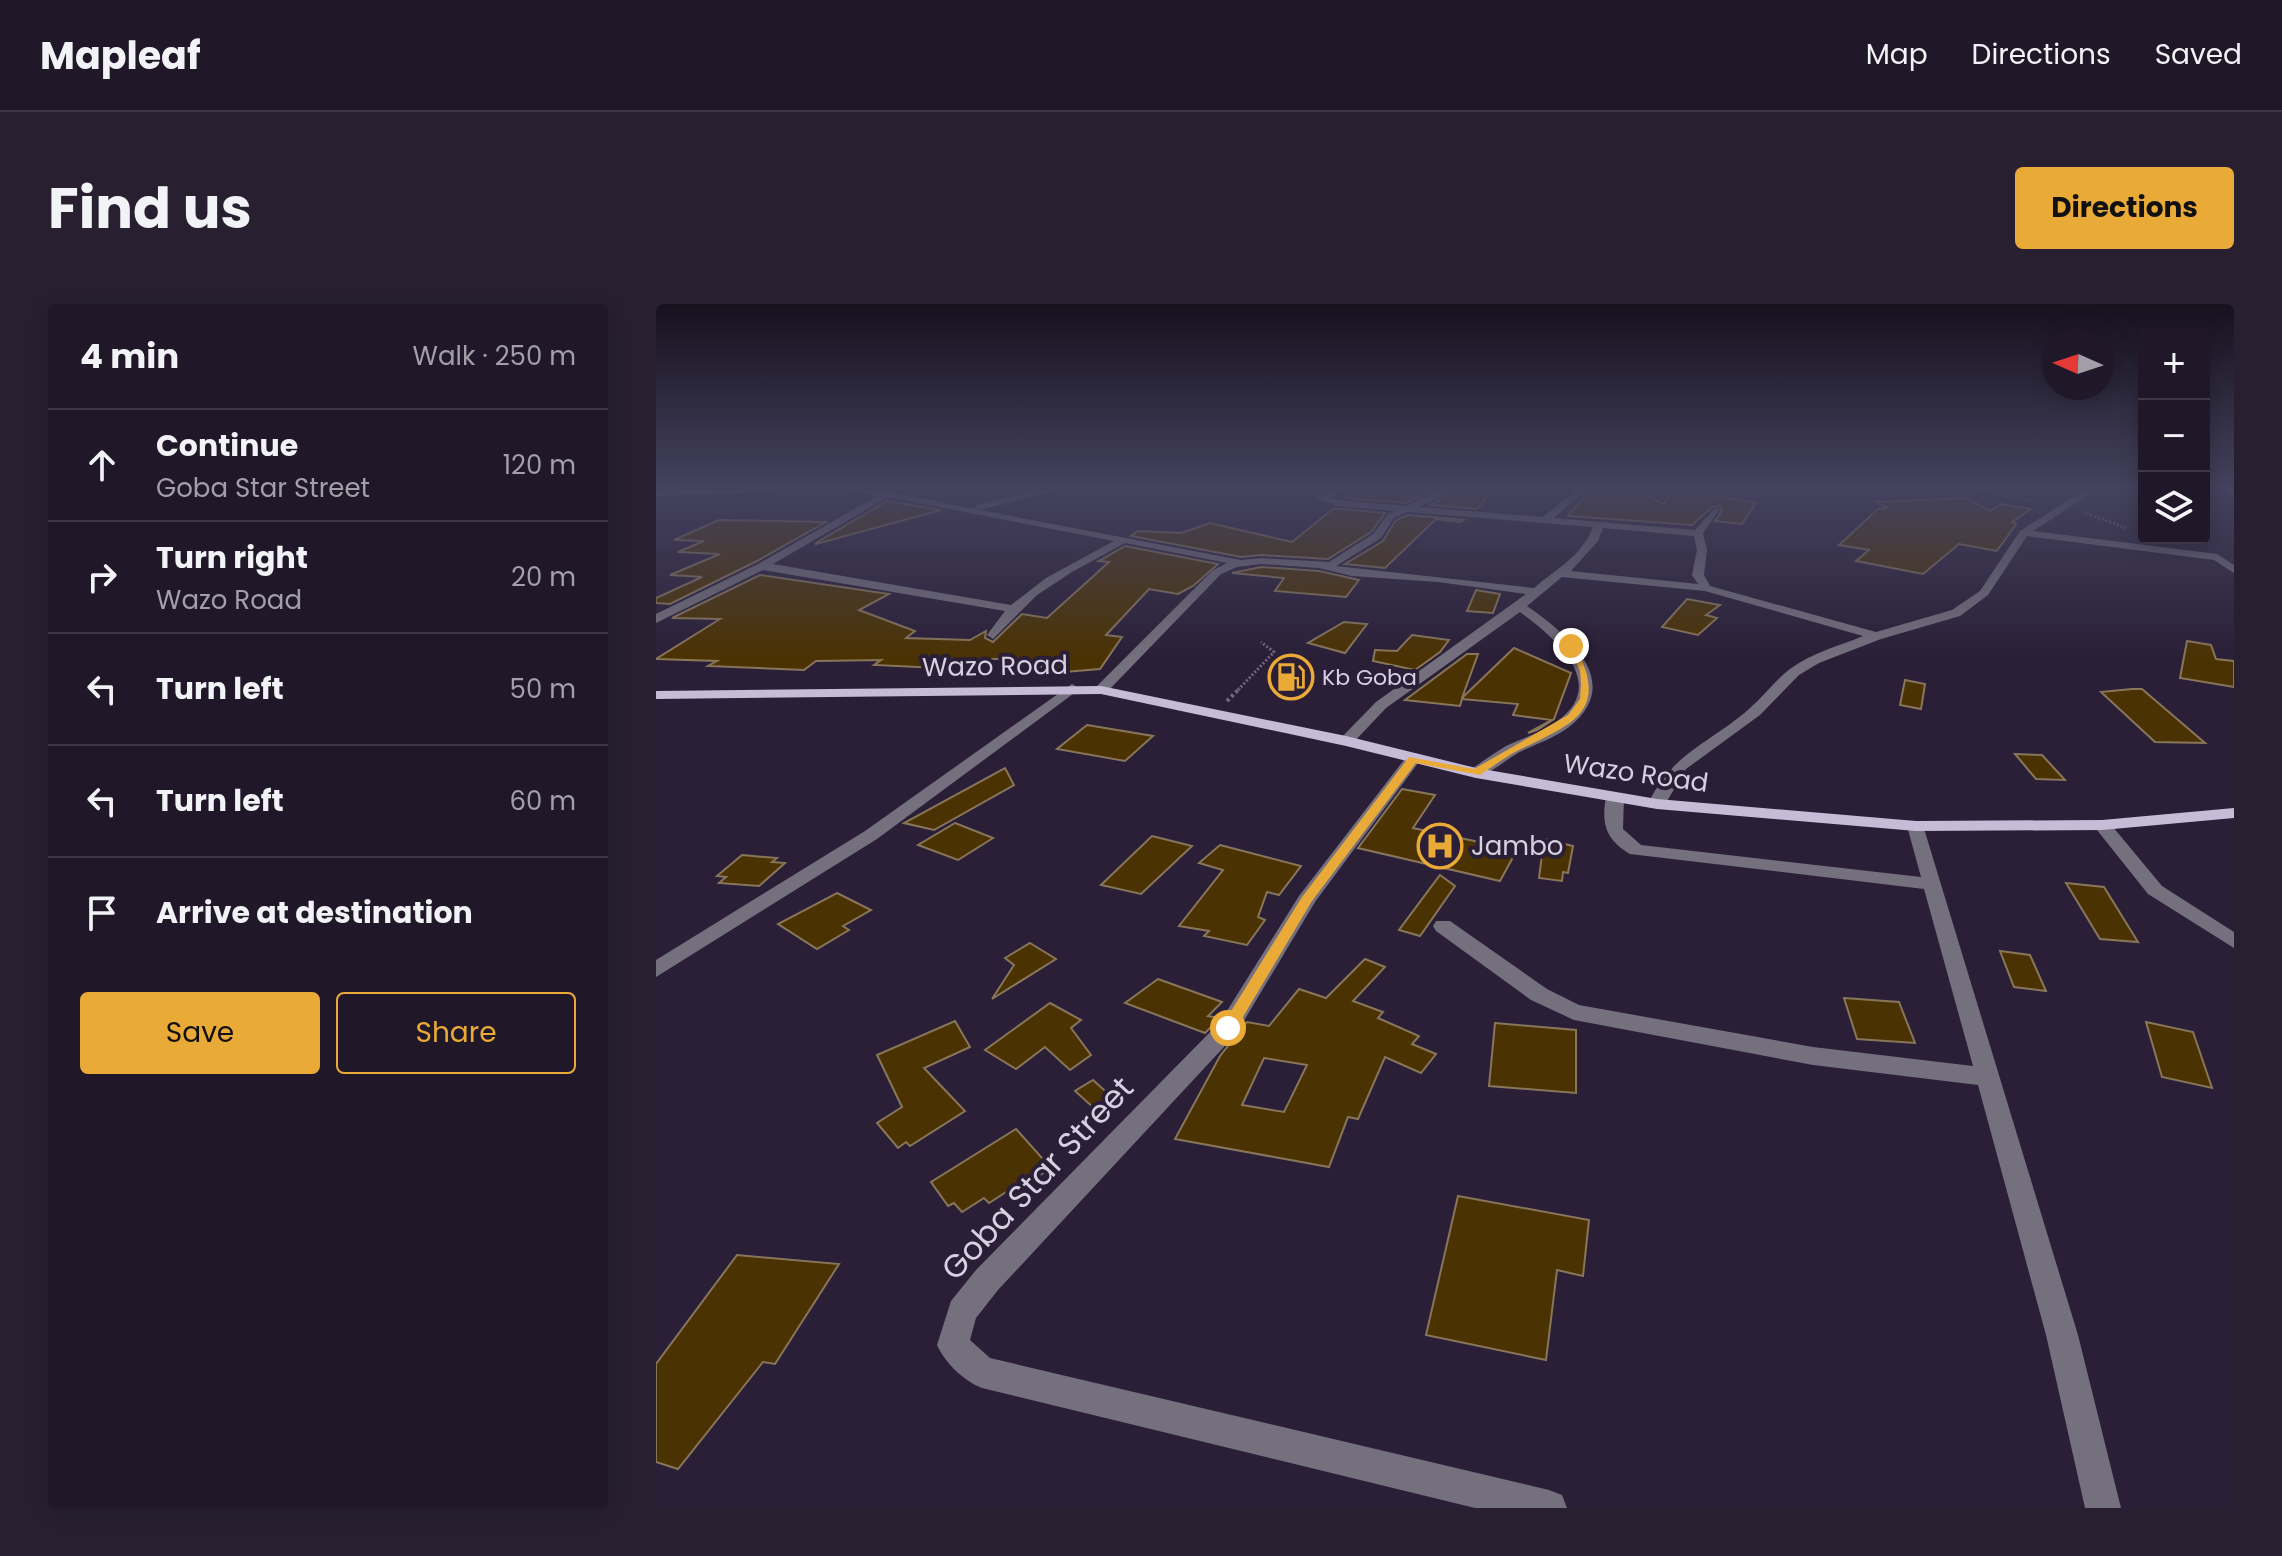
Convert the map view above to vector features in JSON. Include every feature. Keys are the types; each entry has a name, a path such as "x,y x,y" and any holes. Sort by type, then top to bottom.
{"main road":[{"name":"Wazo Road","path":"656,695 1101,690 1346,741 1476,773 1657,804 1916,826 2102,825 2231,816"}],"street":[{"path":"656,619 797,545"},
{"path":"993,635 1012,609 1087,558 1114,545"},
{"path":"1139,545 1237,562 1235,564"},
{"path":"1324,567 1363,545"},
{"path":"1346,741 1381,705 1573,565 1589,545"},
{"path":"1701,545 1698,575 1706,588"},
{"path":"1657,804 1666,784 1680,766 1755,712 1794,672 1814,660 1876,636 1956,613 1984,593 2016,545"},
{"path":"2122,545 2217,557 2234,570"},
{"path":"1101,690 1217,572 1235,564 1261,561 1535,592"},
{"path":"762,566 1012,609"},
{"path":"1560,573 1706,588 1876,636"},
{"path":"1476,773 1510,750 1551,732 1572,717 1585,699 1584,671 1571,646 1519,606"},
{"path":"656,970 871,835 1072,688"},
{"name":"Goba Star Street","path":"1413,759 1306,900 1228,1028 987,1280 962,1311 953,1345 982,1372 1549,1508"},
{"path":"1615,797 1610,822 1614,835 1637,850 1933,884"},
{"path":"2102,825 2155,890 2234,941"},
{"path":"1916,826 2062,1335 2103,1508"},
{"path":"1443,926 1474,944 1549,1003 1574,1012 1813,1056 1989,1077"}],"path":[{"path":"1210,713 1239,692 1270,659 1274,652 1261,642"}],"building":[{"path":"694,545 785,545 670,604 656,603 656,598 702,577 670,575 720,554 678,552"},
{"path":"1179,545 1350,545 1328,559 1261,555 1241,557"},
{"path":"1376,545 1409,545 1385,568 1345,564"},
{"path":"1840,545 1958,545 1923,574 1856,561 1869,550"},
{"path":"1965,545 2001,545 1997,551"},
{"path":"1125,546 1218,564 1193,586 1178,594 1149,589 1106,635 1122,637 1100,669 1064,672 1025,663 1029,659 950,659 939,668 874,665 881,660 816,661 804,670 708,666 717,661 656,659 720,619 672,618 760,575 889,594 859,610 915,631 906,638 970,640 986,631 985,638 993,642 1022,614 1047,618 1109,562 1099,561"},
{"path":"1261,567 1319,571 1359,580 1346,597 1275,591 1284,578 1232,573"},
{"path":"1476,590 1500,594 1493,613 1467,611"},
{"path":"1687,599 1720,605 1706,615 1717,618 1698,635 1662,627"},
{"path":"1344,622 1367,624 1345,653 1308,643"},
{"path":"1412,635 1449,640 1440,652 1415,670 1373,661 1375,650 1397,651"},
{"path":"2187,641 2211,645 2216,659 2234,661 2234,687 2180,678"},
{"path":"1514,648 1571,673 1554,719 1537,730 1528,733 1552,720 1513,715 1518,704 1462,699 1460,706 1405,700 1467,654 1478,654 1462,698"},
{"path":"1905,680 1925,684 1921,709 1900,705"},
{"path":"2142,689 2205,743 2155,742 2101,692"},
{"path":"1087,725 1153,736 1125,761 1057,749"},
{"path":"2015,754 2042,755 2065,780 2036,779"},
{"path":"1005,768 1014,785 934,830 904,823"},
{"path":"1402,789 1435,795 1413,828 1517,850 1500,881 1358,848"},
{"path":"955,823 993,838 958,860 918,845"},
{"path":"1152,836 1192,846 1141,894 1101,885"},
{"path":"1544,839 1573,846 1568,873 1563,872 1562,881 1539,878"},
{"path":"1220,845 1301,866 1279,895 1267,892 1258,917 1265,920 1247,945 1204,936 1209,931 1179,926 1223,870 1199,863"},
{"path":"742,855 777,858 772,862 785,863 759,886 719,883 726,877 717,876"},
{"path":"1440,875 1455,886 1420,936 1399,930"},
{"path":"2066,883 2104,887 2138,942 2100,939"},
{"path":"837,893 871,910 843,926 849,930 817,949 778,924"},
{"path":"1030,943 1056,959 992,999 1014,965 1005,958"},
{"path":"2000,951 2030,955 2046,991 2014,987"},
{"path":"1365,959 1385,967 1353,1001 1383,1012 1378,1018 1419,1036 1412,1044 1436,1054 1421,1073 1385,1057 1358,1119 1348,1117 1329,1167 1175,1139 1220,1056 1247,1022 1269,1026 1299,989 1326,998","holes":["1264,1058 1307,1065 1284,1112 1242,1105"]},
{"path":"1158,979 1222,1002 1208,1016 1218,1020 1205,1033 1125,1003"},
{"path":"1844,998 1899,1002 1915,1043 1857,1039"},
{"path":"1050,1003 1081,1020 1071,1028 1091,1055 1070,1070 1045,1047 1016,1069 985,1050"},
{"path":"955,1021 970,1047 924,1068 965,1111 910,1146 906,1142 898,1148 877,1123 902,1107 877,1055"},
{"path":"2146,1022 2193,1032 2212,1088 2162,1077"},
{"path":"1495,1023 1576,1030 1576,1093 1489,1086"},
{"path":"1093,1080 1113,1098 1095,1109 1075,1091"},
{"path":"1016,1129 1051,1168 1031,1181 1028,1178 989,1203 984,1198 962,1212 954,1203 948,1206 931,1182"},
{"path":"1458,1196 1589,1220 1583,1276 1557,1270 1546,1360 1426,1335"},
{"path":"737,1255 839,1264 775,1364 763,1362 678,1469 656,1462 656,1364"}],"place":[{"name":"Kb Goba","path":"1291,677"},
{"name":"Jambo","path":"1440,846"}],"route":[{"path":"1228,1028 1306,900 1413,759 1476,773 1510,750 1551,732 1572,717 1585,699 1586,684 1584,671 1571,646"}]}
